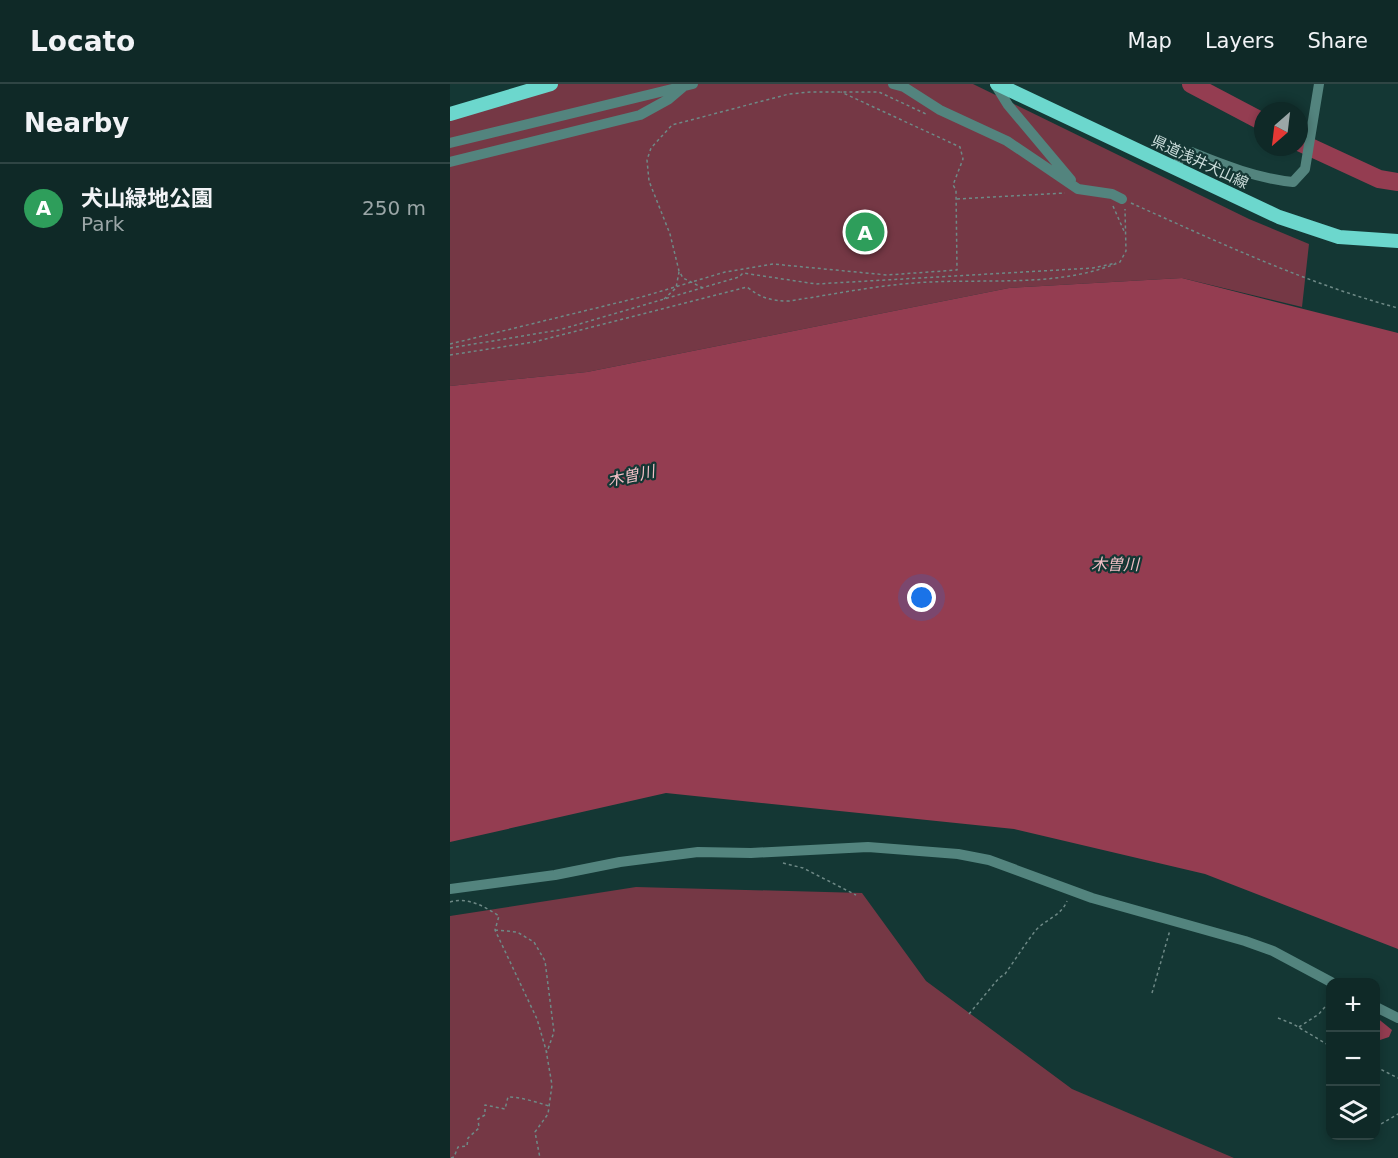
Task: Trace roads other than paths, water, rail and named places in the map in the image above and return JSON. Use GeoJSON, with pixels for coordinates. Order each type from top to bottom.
{"type":"FeatureCollection","features":[{"type":"Feature","properties":{"kind":"main road"},"geometry":{"type":"LineString","coordinates":[[450,114],[551,84]]}},
{"type":"Feature","properties":{"kind":"main road","name":"県道浅井犬山線"},"geometry":{"type":"LineString","coordinates":[[996,84],[1308,228],[1339,237],[1398,241]]}},
{"type":"Feature","properties":{"kind":"street"},"geometry":{"type":"LineString","coordinates":[[893,84],[904,87],[940,110],[1007,141],[1084,190],[1112,194],[1122,199]]}},
{"type":"Feature","properties":{"kind":"street"},"geometry":{"type":"LineString","coordinates":[[996,84],[1008,105],[1084,190]]}},
{"type":"Feature","properties":{"kind":"street"},"geometry":{"type":"LineString","coordinates":[[1175,168],[1182,155],[1191,152],[1230,166],[1293,182],[1301,178],[1307,159],[1319,84]]}},
{"type":"Feature","properties":{"kind":"street"},"geometry":{"type":"LineString","coordinates":[[450,143],[688,85]]}},
{"type":"Feature","properties":{"kind":"street"},"geometry":{"type":"LineString","coordinates":[[450,162],[640,115],[669,99],[688,85]]}},
{"type":"Feature","properties":{"kind":"street"},"geometry":{"type":"LineString","coordinates":[[450,889],[698,852],[751,853],[868,847],[958,854],[989,860],[1067,889],[1273,951],[1326,979]]}},
{"type":"Feature","properties":{"kind":"street"},"geometry":{"type":"LineString","coordinates":[[1380,1009],[1398,1018]]}},
{"type":"Feature","properties":{"kind":"water","name":"木曽川"},"geometry":{"type":"Polygon","coordinates":[[[1182,278],[1398,333],[1398,949],[1205,874],[1014,829],[666,793],[450,842],[450,386],[587,372],[1009,288],[1182,278]]]}},
{"type":"Feature","properties":{"kind":"water"},"geometry":{"type":"Polygon","coordinates":[[[1380,1020],[1392,1030],[1389,1037],[1380,1040],[1380,1020]]]}},
{"type":"Feature","properties":{"kind":"waterway"},"geometry":{"type":"LineString","coordinates":[[1191,84],[1254,117]]}},
{"type":"Feature","properties":{"kind":"waterway"},"geometry":{"type":"LineString","coordinates":[[1308,146],[1379,179],[1398,182]]}},
{"type":"Feature","properties":{"kind":"place","name":"犬山緑地公園"},"geometry":{"type":"Point","coordinates":[865,232]}}]}
